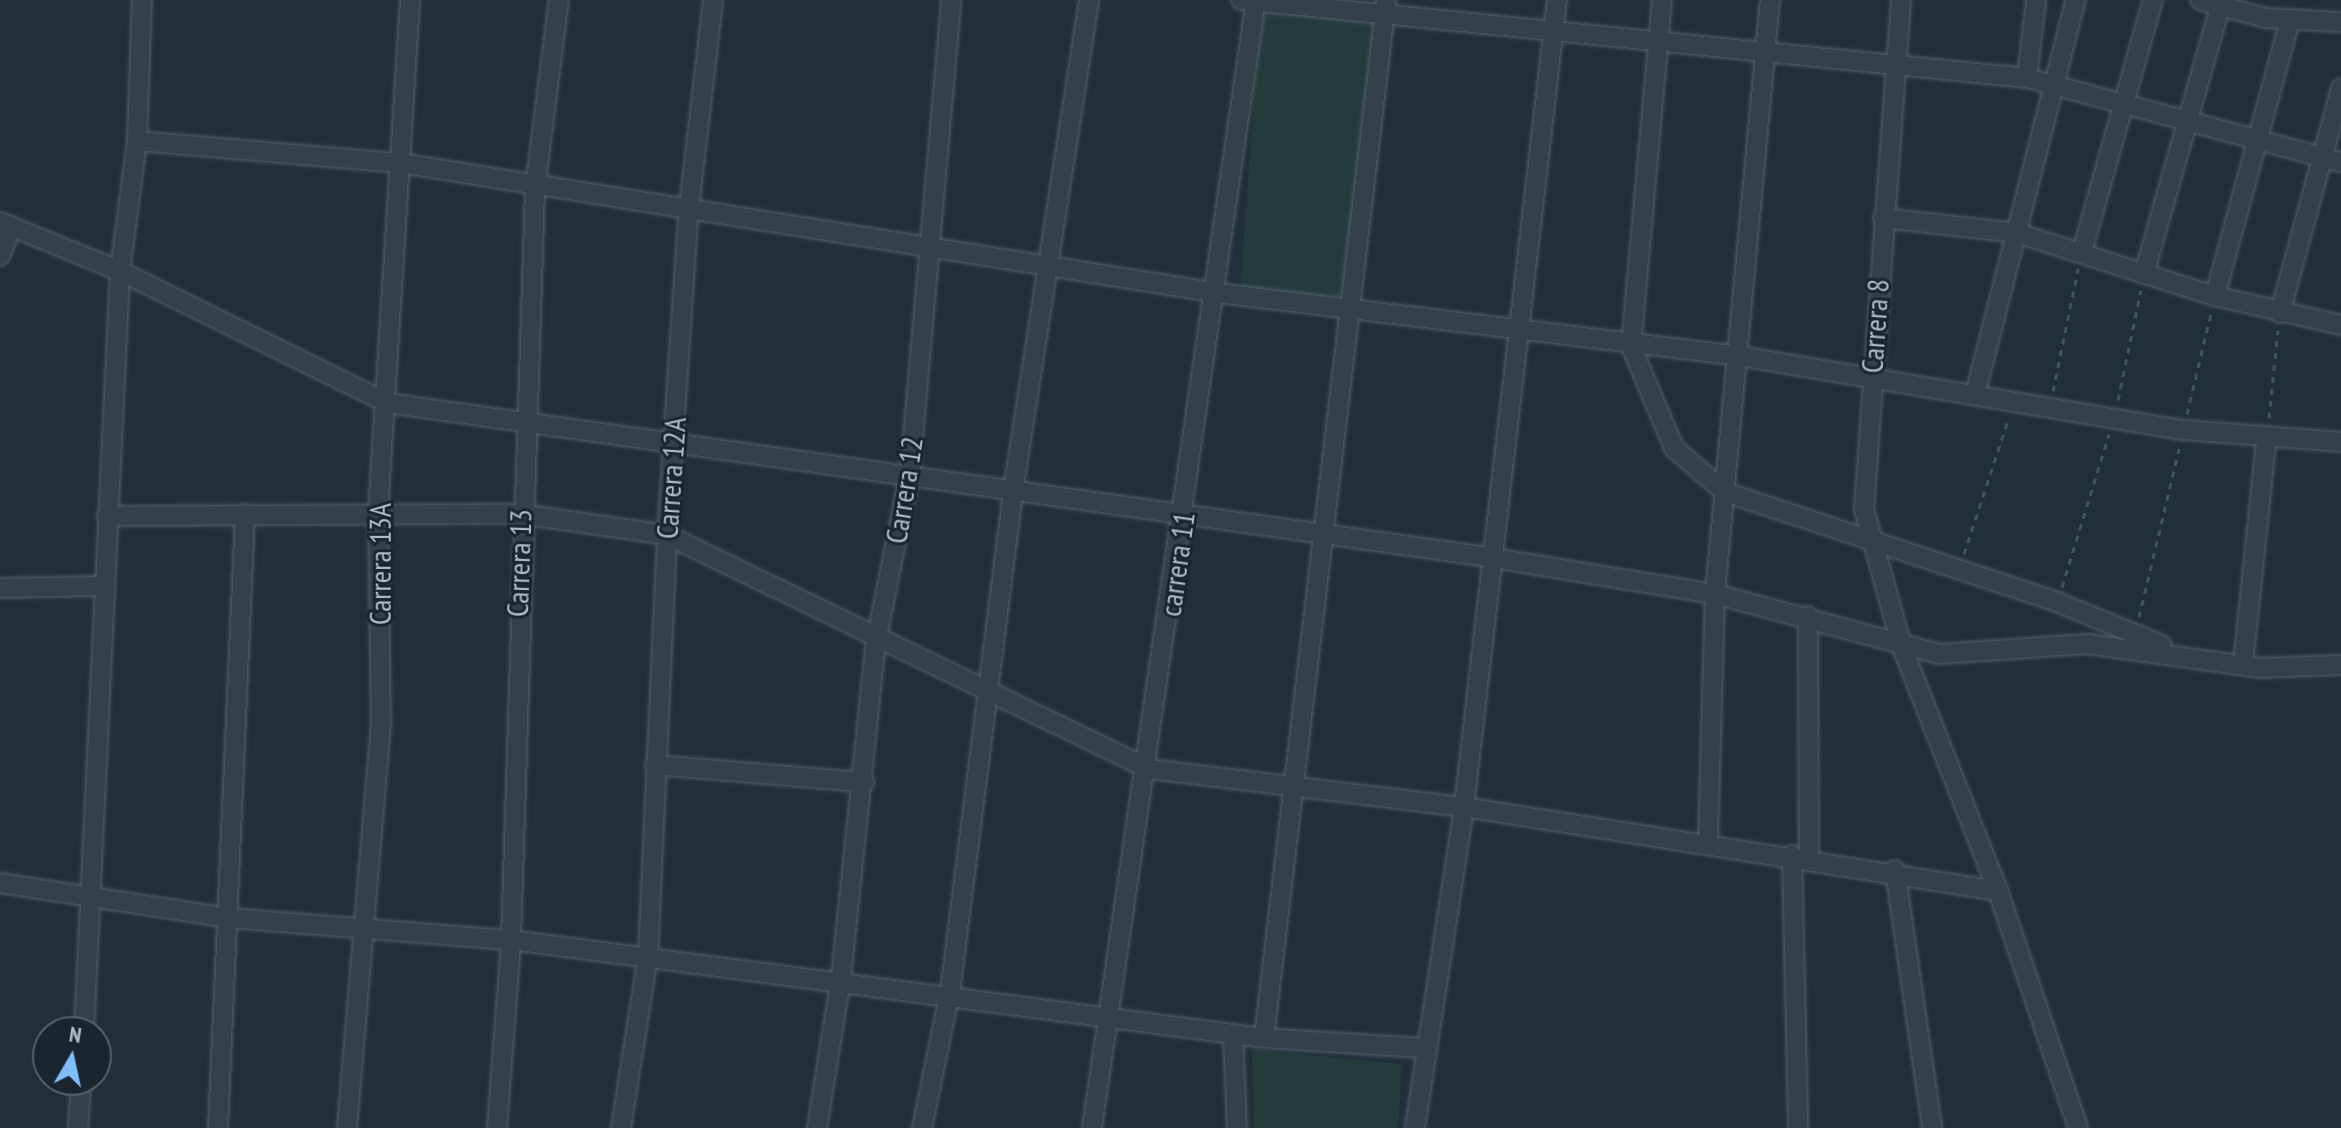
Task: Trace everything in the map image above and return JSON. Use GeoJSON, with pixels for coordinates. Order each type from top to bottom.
{"type":"FeatureCollection","features":[{"type":"Feature","properties":{"kind":"street"},"geometry":{"type":"LineString","coordinates":[[85,1016],[120,271],[137,141],[142,0]]}},
{"type":"Feature","properties":{"kind":"street","name":"Carrera 13A"},"geometry":{"type":"LineString","coordinates":[[347,1128],[381,727],[378,512],[410,0]]}},
{"type":"Feature","properties":{"kind":"street","name":"Carrera 13"},"geometry":{"type":"LineString","coordinates":[[497,1128],[511,940],[520,514],[535,189],[559,0]]}},
{"type":"Feature","properties":{"kind":"street","name":"Carrera 12A"},"geometry":{"type":"LineString","coordinates":[[621,1128],[648,956],[667,535],[689,208],[713,0]]}},
{"type":"Feature","properties":{"kind":"street","name":"Carrera 12"},"geometry":{"type":"LineString","coordinates":[[817,1128],[841,978],[864,782],[876,642],[910,472],[951,0]]}},
{"type":"Feature","properties":{"kind":"street"},"geometry":{"type":"LineString","coordinates":[[922,1128],[950,992],[992,698],[1014,485],[1089,0]]}},
{"type":"Feature","properties":{"kind":"street"},"geometry":{"type":"LineString","coordinates":[[1415,1128],[1464,807],[1488,557],[1519,333],[1557,0]]}},
{"type":"Feature","properties":{"kind":"street"},"geometry":{"type":"LineString","coordinates":[[1662,0],[1631,346],[1674,448],[1725,492],[2057,602],[2135,632],[2177,653]]}},
{"type":"Feature","properties":{"kind":"street"},"geometry":{"type":"LineString","coordinates":[[1708,843],[1715,594],[1740,356],[1763,51],[1770,0]]}},
{"type":"Feature","properties":{"kind":"street","name":"Carrera 8"},"geometry":{"type":"LineString","coordinates":[[1901,0],[1871,376],[1869,538],[1902,647],[1998,891],[2078,1128]]}},
{"type":"Feature","properties":{"kind":"street"},"geometry":{"type":"LineString","coordinates":[[2027,78],[2036,0]]}},
{"type":"Feature","properties":{"kind":"street"},"geometry":{"type":"LineString","coordinates":[[1976,391],[2057,84],[2076,0]]}},
{"type":"Feature","properties":{"kind":"street"},"geometry":{"type":"LineString","coordinates":[[2082,252],[2153,0]]}},
{"type":"Feature","properties":{"kind":"street"},"geometry":{"type":"LineString","coordinates":[[2200,0],[2220,7],[2290,19],[2341,22]]}},
{"type":"Feature","properties":{"kind":"street"},"geometry":{"type":"LineString","coordinates":[[1251,1],[1386,6],[1658,42],[2027,78],[2259,143],[2332,159]]}},
{"type":"Feature","properties":{"kind":"street","name":"carrera 11"},"geometry":{"type":"LineString","coordinates":[[1092,1128],[1113,1014],[1218,293],[1251,1]]}},
{"type":"Feature","properties":{"kind":"street"},"geometry":{"type":"LineString","coordinates":[[1264,1038],[1355,311],[1386,6]]}},
{"type":"Feature","properties":{"kind":"street"},"geometry":{"type":"LineString","coordinates":[[2144,274],[2220,7]]}},
{"type":"Feature","properties":{"kind":"street"},"geometry":{"type":"LineString","coordinates":[[2215,296],[2259,143],[2290,19]]}},
{"type":"Feature","properties":{"kind":"street"},"geometry":{"type":"LineString","coordinates":[[2280,313],[2332,159],[2341,88]]}},
{"type":"Feature","properties":{"kind":"street"},"geometry":{"type":"LineString","coordinates":[[137,141],[400,163],[535,189],[689,208],[1218,293],[1519,333],[1740,356],[1976,391],[2183,430],[2266,441],[2341,442]]}},
{"type":"Feature","properties":{"kind":"street"},"geometry":{"type":"LineString","coordinates":[[1883,218],[2017,233],[2215,296],[2341,325]]}},
{"type":"Feature","properties":{"kind":"street"},"geometry":{"type":"LineString","coordinates":[[0,256],[6,224],[120,271],[387,403],[1014,485],[1327,537],[1488,557],[1715,594],[1808,616],[1902,647],[1973,655],[2087,644],[2177,653],[2243,665],[2341,665]]}},
{"type":"Feature","properties":{"kind":"street"},"geometry":{"type":"LineString","coordinates":[[2243,665],[2266,441]]}},
{"type":"Feature","properties":{"kind":"street"},"geometry":{"type":"LineString","coordinates":[[107,516],[378,512],[520,514],[667,535],[876,642],[1149,769],[1295,791],[1464,807],[1895,870],[1998,891]]}},
{"type":"Feature","properties":{"kind":"street"},"geometry":{"type":"LineString","coordinates":[[218,1128],[245,514]]}},
{"type":"Feature","properties":{"kind":"street"},"geometry":{"type":"LineString","coordinates":[[0,588],[105,586]]}},
{"type":"Feature","properties":{"kind":"street"},"geometry":{"type":"LineString","coordinates":[[1798,1128],[1808,616]]}},
{"type":"Feature","properties":{"kind":"street"},"geometry":{"type":"LineString","coordinates":[[655,765],[864,782]]}},
{"type":"Feature","properties":{"kind":"street"},"geometry":{"type":"LineString","coordinates":[[1895,870],[1932,1128]]}},
{"type":"Feature","properties":{"kind":"street"},"geometry":{"type":"LineString","coordinates":[[0,883],[229,918],[364,926],[511,940],[841,978],[1113,1014],[1264,1038],[1425,1048]]}},
{"type":"Feature","properties":{"kind":"street"},"geometry":{"type":"LineString","coordinates":[[1233,1034],[1237,1128]]}},
{"type":"Feature","properties":{"kind":"street"},"geometry":{"type":"LineString","coordinates":[[78,1128],[80,1096]]}},
{"type":"Feature","properties":{"kind":"path"},"geometry":{"type":"LineString","coordinates":[[2050,406],[2082,252]]}},
{"type":"Feature","properties":{"kind":"path"},"geometry":{"type":"LineString","coordinates":[[2057,602],[2114,418],[2144,274]]}},
{"type":"Feature","properties":{"kind":"path"},"geometry":{"type":"LineString","coordinates":[[2135,632],[2215,296]]}},
{"type":"Feature","properties":{"kind":"path"},"geometry":{"type":"LineString","coordinates":[[2266,441],[2280,313]]}},
{"type":"Feature","properties":{"kind":"path"},"geometry":{"type":"LineString","coordinates":[[1959,569],[2015,400]]}},
{"type":"Feature","properties":{"kind":"green space"},"geometry":{"type":"Polygon","coordinates":[[[1260,8],[1381,16],[1361,299],[1240,290],[1260,8]]]}},
{"type":"Feature","properties":{"kind":"green space"},"geometry":{"type":"Polygon","coordinates":[[[1252,1049],[1402,1064],[1398,1128],[1254,1128],[1252,1049]]]}}]}
